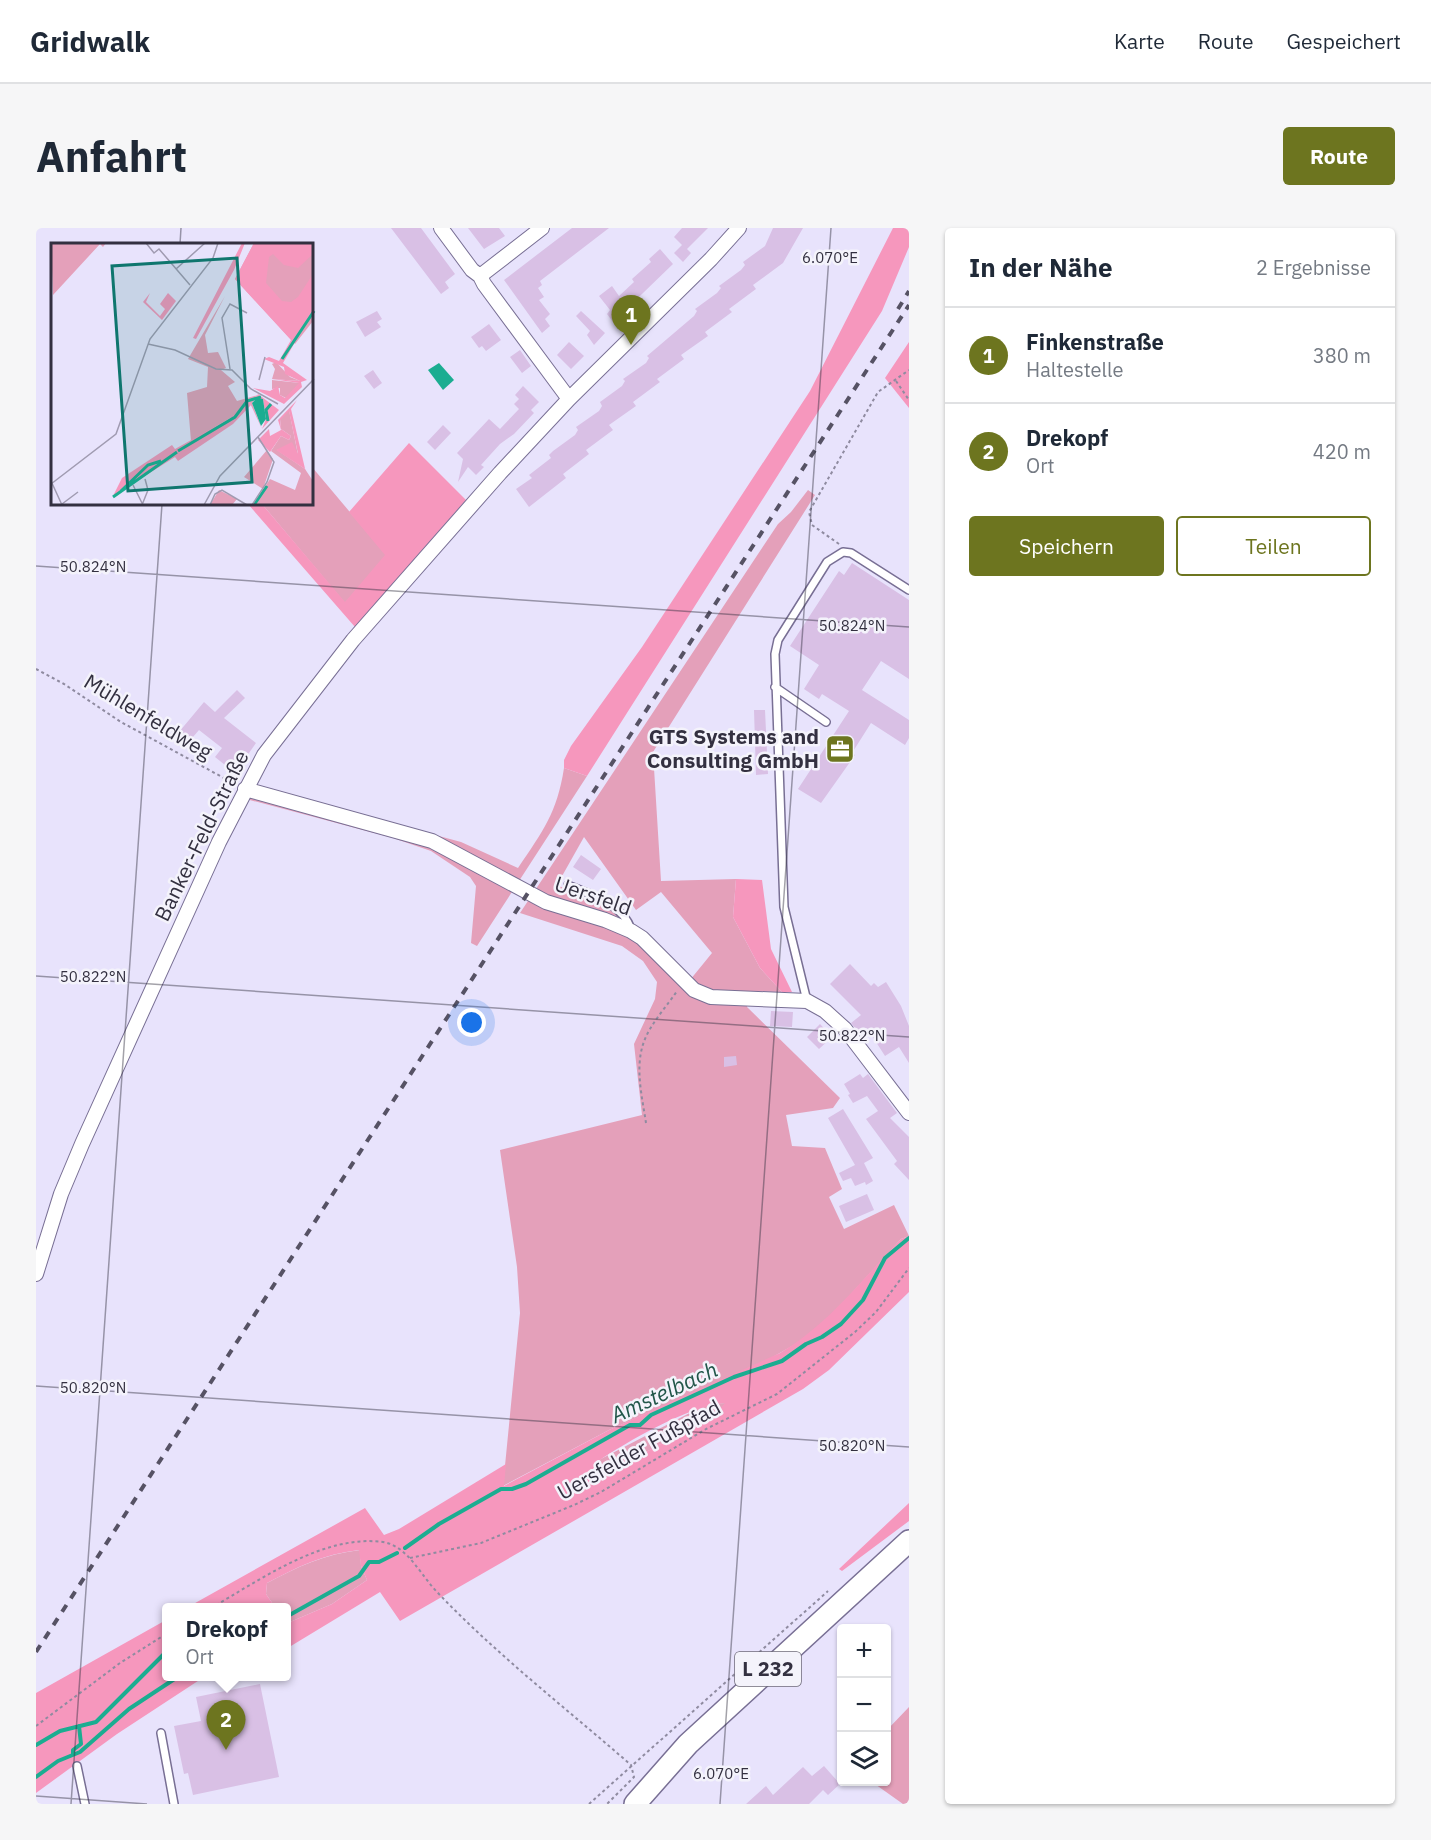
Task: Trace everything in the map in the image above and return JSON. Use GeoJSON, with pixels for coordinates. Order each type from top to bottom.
{"type":"FeatureCollection","features":[{"type":"Feature","properties":{"kind":"main road","name":"L 232"},"geometry":{"type":"LineString","coordinates":[[635,1804],[688,1744],[909,1541]]}},
{"type":"Feature","properties":{"kind":"street"},"geometry":{"type":"LineString","coordinates":[[441,228],[472,270],[480,276],[569,399]]}},
{"type":"Feature","properties":{"kind":"street"},"geometry":{"type":"LineString","coordinates":[[480,276],[542,228]]}},
{"type":"Feature","properties":{"kind":"street","name":"Banker-Feld-Straße"},"geometry":{"type":"LineString","coordinates":[[36,1274],[61,1194],[82,1144],[245,789],[264,755],[353,640],[500,473],[569,399],[711,259],[739,228]]}},
{"type":"Feature","properties":{"kind":"street","name":"Uersfeld"},"geometry":{"type":"LineString","coordinates":[[245,789],[432,841],[546,902],[605,920],[631,931],[642,938],[694,990],[724,999],[807,1001]]}},
{"type":"Feature","properties":{"kind":"street"},"geometry":{"type":"LineString","coordinates":[[807,1001],[825,1011],[845,1029],[909,1113]]}},
{"type":"Feature","properties":{"kind":"lane"},"geometry":{"type":"LineString","coordinates":[[807,1001],[784,907],[775,687],[775,654],[778,640],[827,562],[843,552],[851,553],[909,590]]}},
{"type":"Feature","properties":{"kind":"lane"},"geometry":{"type":"LineString","coordinates":[[775,687],[826,722]]}},
{"type":"Feature","properties":{"kind":"lane"},"geometry":{"type":"LineString","coordinates":[[568,885],[619,910],[627,919],[631,931]]}},
{"type":"Feature","properties":{"kind":"lane"},"geometry":{"type":"LineString","coordinates":[[160,1733],[174,1804]]}},
{"type":"Feature","properties":{"kind":"lane"},"geometry":{"type":"LineString","coordinates":[[77,1766],[86,1804]]}},
{"type":"Feature","properties":{"kind":"path"},"geometry":{"type":"LineString","coordinates":[[843,552],[841,546],[812,525],[809,512],[872,402],[884,387],[909,370]]}},
{"type":"Feature","properties":{"kind":"path"},"geometry":{"type":"LineString","coordinates":[[896,381],[909,400]]}},
{"type":"Feature","properties":{"kind":"path","name":"Mühlenfeldweg"},"geometry":{"type":"LineString","coordinates":[[36,669],[146,737],[245,789]]}},
{"type":"Feature","properties":{"kind":"path"},"geometry":{"type":"LineString","coordinates":[[646,1123],[640,1075],[642,1050],[646,1037],[684,982]]}},
{"type":"Feature","properties":{"kind":"path","name":"Uersfelder Fußpfad"},"geometry":{"type":"LineString","coordinates":[[410,1558],[481,1543],[574,1505],[601,1492],[706,1429],[777,1394],[855,1332],[876,1312],[909,1268]]}},
{"type":"Feature","properties":{"kind":"path"},"geometry":{"type":"LineString","coordinates":[[220,1603],[294,1560],[337,1546],[382,1542],[397,1546],[410,1558],[438,1594],[631,1765],[634,1777],[607,1804]]}},
{"type":"Feature","properties":{"kind":"path"},"geometry":{"type":"LineString","coordinates":[[589,1804],[834,1586]]}},
{"type":"Feature","properties":{"kind":"path"},"geometry":{"type":"LineString","coordinates":[[36,1726],[120,1663],[162,1637]]}},
{"type":"Feature","properties":{"kind":"shaded area"},"geometry":{"type":"Polygon","coordinates":[[[893,228],[909,228],[909,247],[882,311],[587,776],[564,768],[564,760],[571,746],[642,647],[810,391],[893,228]]]}},
{"type":"Feature","properties":{"kind":"shaded area"},"geometry":{"type":"Polygon","coordinates":[[[909,342],[909,408],[885,378],[909,342]]]}},
{"type":"Feature","properties":{"kind":"shaded area"},"geometry":{"type":"Polygon","coordinates":[[[439,363],[454,380],[443,390],[428,370],[439,363]]]}},
{"type":"Feature","properties":{"kind":"shaded area"},"geometry":{"type":"Polygon","coordinates":[[[409,443],[466,500],[355,627],[250,506],[264,506],[345,602],[385,555],[349,512],[409,443]]]}},
{"type":"Feature","properties":{"kind":"shaded area"},"geometry":{"type":"Polygon","coordinates":[[[314,469],[386,555],[345,603],[264,506],[314,506],[314,469]]]}},
{"type":"Feature","properties":{"kind":"shaded area"},"geometry":{"type":"Polygon","coordinates":[[[808,490],[815,495],[653,752],[661,881],[736,879],[733,917],[760,968],[782,992],[748,991],[747,1007],[840,1098],[833,1108],[786,1115],[792,1146],[825,1148],[842,1189],[829,1197],[844,1229],[894,1205],[909,1236],[901,1239],[831,1316],[799,1342],[764,1362],[609,1430],[503,1486],[520,1313],[517,1267],[500,1150],[642,1115],[634,1044],[655,999],[657,982],[643,961],[622,946],[520,913],[778,524],[791,512],[808,490]],[[584,837],[557,885],[614,910],[690,980],[712,953],[661,892],[636,910],[584,837]]]}},
{"type":"Feature","properties":{"kind":"shaded area"},"geometry":{"type":"Polygon","coordinates":[[[564,768],[587,776],[477,946],[471,943],[476,886],[470,877],[431,851],[393,838],[246,799],[258,787],[461,842],[518,868],[548,821],[564,768]]]}},
{"type":"Feature","properties":{"kind":"shaded area"},"geometry":{"type":"Polygon","coordinates":[[[736,879],[762,880],[771,949],[792,992],[782,992],[760,968],[733,917],[736,879]]]}},
{"type":"Feature","properties":{"kind":"shaded area"},"geometry":{"type":"Polygon","coordinates":[[[909,1236],[909,1292],[829,1370],[803,1389],[400,1621],[380,1592],[291,1646],[291,1622],[332,1604],[367,1580],[361,1566],[359,1550],[311,1562],[267,1583],[266,1594],[272,1603],[195,1603],[365,1508],[384,1535],[399,1529],[506,1464],[504,1486],[609,1430],[780,1353],[814,1329],[901,1239],[909,1236]],[[725,1403],[711,1405],[677,1417],[641,1435],[597,1462],[604,1466],[633,1459],[716,1414],[725,1403]]]}},
{"type":"Feature","properties":{"kind":"shaded area"},"geometry":{"type":"Polygon","coordinates":[[[726,1403],[717,1414],[633,1459],[604,1466],[597,1461],[707,1404],[726,1403]]]}},
{"type":"Feature","properties":{"kind":"shaded area"},"geometry":{"type":"Polygon","coordinates":[[[909,1503],[909,1521],[842,1571],[839,1569],[909,1503]]]}},
{"type":"Feature","properties":{"kind":"shaded area"},"geometry":{"type":"Polygon","coordinates":[[[360,1550],[361,1566],[367,1580],[332,1604],[291,1622],[291,1603],[272,1603],[266,1594],[267,1583],[312,1562],[360,1550]]]}},
{"type":"Feature","properties":{"kind":"shaded area"},"geometry":{"type":"Polygon","coordinates":[[[162,1622],[162,1681],[198,1681],[117,1734],[36,1793],[36,1693],[162,1622]]]}},
{"type":"Feature","properties":{"kind":"shaded area"},"geometry":{"type":"Polygon","coordinates":[[[909,1707],[909,1804],[903,1804],[878,1786],[891,1786],[891,1726],[909,1707]]]}},
{"type":"Feature","properties":{"kind":"building"},"geometry":{"type":"Polygon","coordinates":[[[391,228],[421,228],[455,274],[445,282],[449,288],[441,294],[391,228]]]}},
{"type":"Feature","properties":{"kind":"building"},"geometry":{"type":"Polygon","coordinates":[[[468,228],[499,228],[505,236],[484,249],[468,228]]]}},
{"type":"Feature","properties":{"kind":"building"},"geometry":{"type":"Polygon","coordinates":[[[572,228],[609,228],[540,281],[542,285],[538,288],[544,297],[539,300],[550,314],[545,319],[550,326],[542,333],[504,280],[572,228]]]}},
{"type":"Feature","properties":{"kind":"building"},"geometry":{"type":"Polygon","coordinates":[[[682,228],[708,228],[687,249],[691,253],[683,262],[674,253],[682,245],[674,237],[682,228]]]}},
{"type":"Feature","properties":{"kind":"building"},"geometry":{"type":"Polygon","coordinates":[[[773,228],[803,228],[783,263],[753,285],[756,289],[729,309],[732,312],[705,332],[708,336],[681,355],[684,359],[657,379],[660,382],[633,402],[636,406],[609,425],[613,430],[586,450],[589,454],[563,474],[566,478],[529,507],[516,489],[532,478],[529,475],[551,458],[549,455],[553,451],[575,435],[578,430],[576,427],[599,411],[602,406],[600,402],[622,386],[625,381],[623,379],[646,363],[649,358],[647,356],[694,316],[697,311],[695,309],[717,293],[721,288],[719,286],[741,270],[745,265],[743,262],[765,246],[773,228]]]}},
{"type":"Feature","properties":{"kind":"building"},"geometry":{"type":"Polygon","coordinates":[[[660,249],[673,264],[613,322],[607,314],[610,310],[599,296],[612,286],[619,296],[634,282],[632,279],[651,262],[649,259],[660,249]]]}},
{"type":"Feature","properties":{"kind":"building"},"geometry":{"type":"Polygon","coordinates":[[[377,311],[382,319],[377,322],[381,327],[365,337],[356,322],[377,311]]]}},
{"type":"Feature","properties":{"kind":"building"},"geometry":{"type":"Polygon","coordinates":[[[581,311],[605,333],[594,345],[587,335],[590,331],[576,316],[581,311]]]}},
{"type":"Feature","properties":{"kind":"building"},"geometry":{"type":"Polygon","coordinates":[[[489,324],[501,340],[486,351],[482,346],[479,348],[471,337],[489,324]]]}},
{"type":"Feature","properties":{"kind":"building"},"geometry":{"type":"Polygon","coordinates":[[[569,342],[584,356],[571,369],[557,355],[569,342]]]}},
{"type":"Feature","properties":{"kind":"building"},"geometry":{"type":"Polygon","coordinates":[[[520,350],[531,366],[522,373],[510,357],[520,350]]]}},
{"type":"Feature","properties":{"kind":"building"},"geometry":{"type":"Polygon","coordinates":[[[373,370],[382,383],[374,389],[364,376],[373,370]]]}},
{"type":"Feature","properties":{"kind":"building"},"geometry":{"type":"Polygon","coordinates":[[[523,386],[539,402],[531,410],[534,413],[514,434],[500,444],[481,465],[484,467],[476,475],[468,467],[458,482],[463,459],[457,453],[489,419],[500,429],[519,409],[514,404],[519,399],[515,395],[523,386]]]}},
{"type":"Feature","properties":{"kind":"building"},"geometry":{"type":"Polygon","coordinates":[[[443,425],[451,433],[435,450],[427,442],[443,425]]]}},
{"type":"Feature","properties":{"kind":"building"},"geometry":{"type":"Polygon","coordinates":[[[852,563],[909,600],[909,679],[881,661],[862,690],[909,720],[909,738],[905,745],[871,723],[852,753],[855,755],[821,803],[798,789],[849,711],[822,694],[819,699],[804,689],[819,665],[790,646],[839,571],[844,575],[852,563]]]}},
{"type":"Feature","properties":{"kind":"building"},"geometry":{"type":"Polygon","coordinates":[[[237,690],[245,698],[224,718],[256,743],[235,773],[215,757],[222,748],[199,730],[186,745],[174,738],[204,702],[215,712],[237,690]]]}},
{"type":"Feature","properties":{"kind":"building"},"geometry":{"type":"Polygon","coordinates":[[[754,710],[765,710],[768,774],[756,775],[754,710]]]}},
{"type":"Feature","properties":{"kind":"building"},"geometry":{"type":"Polygon","coordinates":[[[581,855],[601,869],[593,880],[573,867],[581,855]]]}},
{"type":"Feature","properties":{"kind":"building"},"geometry":{"type":"Polygon","coordinates":[[[850,964],[871,986],[874,983],[878,987],[886,982],[901,1006],[909,1026],[909,1063],[899,1047],[885,1056],[867,1028],[859,1033],[851,1023],[861,1015],[830,984],[850,964]]]}},
{"type":"Feature","properties":{"kind":"building"},"geometry":{"type":"Polygon","coordinates":[[[771,1011],[793,1012],[792,1027],[770,1026],[771,1011]]]}},
{"type":"Feature","properties":{"kind":"building"},"geometry":{"type":"Polygon","coordinates":[[[820,1024],[832,1037],[819,1049],[807,1037],[820,1024]]]}},
{"type":"Feature","properties":{"kind":"building"},"geometry":{"type":"Polygon","coordinates":[[[736,1056],[737,1065],[724,1067],[724,1057],[736,1056]]]}},
{"type":"Feature","properties":{"kind":"building"},"geometry":{"type":"Polygon","coordinates":[[[860,1074],[863,1078],[868,1074],[897,1113],[890,1118],[909,1137],[909,1180],[894,1164],[897,1161],[866,1119],[878,1111],[867,1096],[853,1103],[848,1095],[850,1094],[844,1084],[860,1074]]]}},
{"type":"Feature","properties":{"kind":"building"},"geometry":{"type":"Polygon","coordinates":[[[843,1109],[873,1158],[864,1163],[873,1181],[866,1185],[865,1182],[855,1186],[851,1178],[843,1181],[839,1173],[855,1165],[828,1118],[843,1109]]]}},
{"type":"Feature","properties":{"kind":"building"},"geometry":{"type":"Polygon","coordinates":[[[867,1194],[874,1210],[846,1222],[839,1206],[867,1194]]]}},
{"type":"Feature","properties":{"kind":"building"},"geometry":{"type":"Polygon","coordinates":[[[260,1684],[279,1777],[193,1795],[188,1773],[184,1774],[174,1726],[201,1721],[196,1697],[260,1684]]]}},
{"type":"Feature","properties":{"kind":"building"},"geometry":{"type":"Polygon","coordinates":[[[824,1766],[837,1781],[838,1786],[828,1795],[823,1790],[809,1804],[746,1804],[766,1786],[773,1795],[803,1767],[812,1776],[824,1766]]]}},
{"type":"Feature","properties":{"kind":"waterway","name":"Amstelbach"},"geometry":{"type":"LineString","coordinates":[[405,1548],[439,1524],[501,1489],[512,1489],[526,1484],[630,1425],[640,1425],[651,1415],[734,1377],[782,1361],[806,1344],[822,1337],[841,1324],[863,1300],[885,1258],[909,1238]]}},
{"type":"Feature","properties":{"kind":"waterway","name":"Amstelbach"},"geometry":{"type":"LineString","coordinates":[[291,1614],[359,1576],[369,1562],[379,1562],[397,1553]]}},
{"type":"Feature","properties":{"kind":"waterway"},"geometry":{"type":"LineString","coordinates":[[36,1745],[60,1731],[96,1722],[162,1656]]}},
{"type":"Feature","properties":{"kind":"waterway","name":"Amstelbach"},"geometry":{"type":"LineString","coordinates":[[36,1777],[58,1761],[80,1752],[129,1709],[171,1681]]}},
{"type":"Feature","properties":{"kind":"waterway"},"geometry":{"type":"LineString","coordinates":[[73,1754],[73,1750],[81,1744],[79,1726]]}},
{"type":"Feature","properties":{"kind":"railway"},"geometry":{"type":"LineString","coordinates":[[898,309],[909,291]]}},
{"type":"Feature","properties":{"kind":"railway"},"geometry":{"type":"LineString","coordinates":[[36,1652],[909,305]]}},
{"type":"Feature","properties":{"kind":"place","name":"Finkenstraße"},"geometry":{"type":"Point","coordinates":[631,345]}},
{"type":"Feature","properties":{"kind":"place","name":"GTS Systems and Consulting GmbH"},"geometry":{"type":"Point","coordinates":[840,749]}},
{"type":"Feature","properties":{"kind":"place","name":"Drekopf"},"geometry":{"type":"Point","coordinates":[226,1750]}}]}
